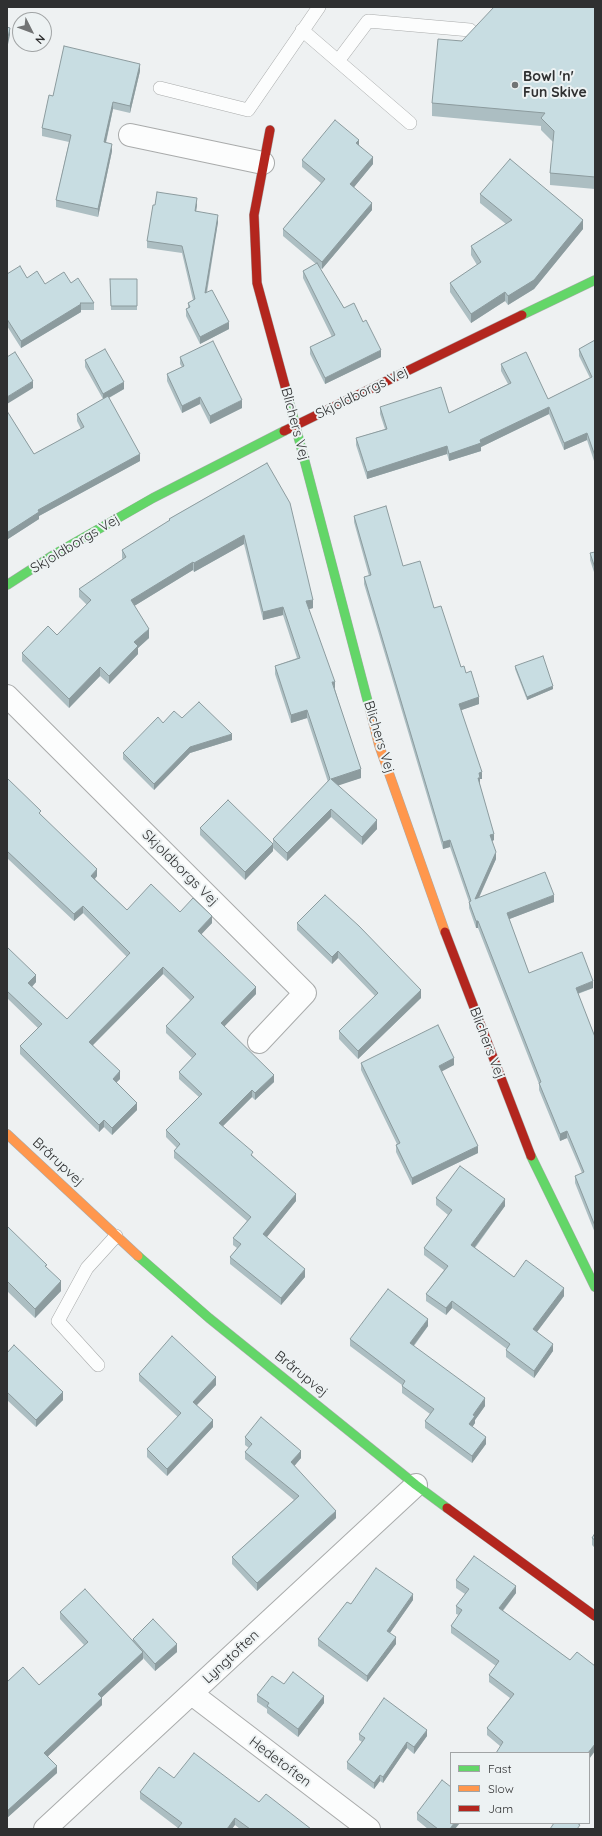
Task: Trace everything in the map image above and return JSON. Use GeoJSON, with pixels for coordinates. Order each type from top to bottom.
{"type":"FeatureCollection","features":[{"type":"Feature","properties":{"kind":"street","name":"Blichers Vej"},"geometry":{"type":"LineString","coordinates":[[270,130],[254,215],[257,283],[296,425],[379,745],[446,936],[533,1162],[595,1287]]}},
{"type":"Feature","properties":{"kind":"street"},"geometry":{"type":"LineString","coordinates":[[130,135],[264,163]]}},
{"type":"Feature","properties":{"kind":"street","name":"Skjoldborgs Vej"},"geometry":{"type":"LineString","coordinates":[[7,585],[55,554],[152,498],[296,425],[595,280]]}},
{"type":"Feature","properties":{"kind":"street","name":"Skjoldborgs Vej"},"geometry":{"type":"LineString","coordinates":[[7,696],[305,993],[258,1042]]}},
{"type":"Feature","properties":{"kind":"street","name":"Brårupvej"},"geometry":{"type":"LineString","coordinates":[[7,1134],[116,1236],[209,1318],[416,1484],[595,1616]]}},
{"type":"Feature","properties":{"kind":"street","name":"Lyngtoften"},"geometry":{"type":"LineString","coordinates":[[45,1829],[192,1694],[416,1484]]}},
{"type":"Feature","properties":{"kind":"street","name":"Hedetoften"},"geometry":{"type":"LineString","coordinates":[[192,1694],[369,1829]]}},
{"type":"Feature","properties":{"kind":"lane"},"geometry":{"type":"LineString","coordinates":[[160,88],[248,110],[319,7]]}},
{"type":"Feature","properties":{"kind":"lane"},"geometry":{"type":"LineString","coordinates":[[338,61],[368,21],[470,30]]}},
{"type":"Feature","properties":{"kind":"lane"},"geometry":{"type":"LineString","coordinates":[[302,30],[410,123]]}},
{"type":"Feature","properties":{"kind":"lane"},"geometry":{"type":"LineString","coordinates":[[98,1365],[58,1321],[87,1268],[116,1236]]}},
{"type":"Feature","properties":{"kind":"building","name":"Bowl 'n' Fun Skive"},"geometry":{"type":"Polygon","coordinates":[[[494,7],[595,7],[595,177],[550,173],[554,131],[541,118],[545,113],[432,103],[438,39],[462,41],[494,7]]]}},
{"type":"Feature","properties":{"kind":"building"},"geometry":{"type":"Polygon","coordinates":[[[7,27],[10,28],[7,42],[7,27]]]}},
{"type":"Feature","properties":{"kind":"building"},"geometry":{"type":"Polygon","coordinates":[[[64,46],[140,64],[130,106],[113,102],[104,142],[112,144],[98,209],[56,200],[71,135],[42,128],[49,95],[53,96],[64,46]]]}},
{"type":"Feature","properties":{"kind":"building"},"geometry":{"type":"Polygon","coordinates":[[[335,120],[359,140],[356,143],[373,157],[350,184],[372,203],[322,262],[283,229],[325,179],[302,160],[335,120]]]}},
{"type":"Feature","properties":{"kind":"building"},"geometry":{"type":"Polygon","coordinates":[[[510,159],[583,220],[534,280],[508,296],[505,292],[471,314],[450,283],[481,262],[471,246],[512,220],[480,194],[510,159]]]}},
{"type":"Feature","properties":{"kind":"building"},"geometry":{"type":"Polygon","coordinates":[[[157,192],[197,198],[195,211],[218,215],[205,293],[212,290],[229,322],[200,337],[186,309],[190,307],[188,303],[195,299],[182,246],[147,241],[153,205],[155,205],[157,192]]]}},
{"type":"Feature","properties":{"kind":"building"},"geometry":{"type":"Polygon","coordinates":[[[317,263],[344,308],[354,303],[363,322],[366,320],[381,350],[325,378],[310,347],[335,335],[303,271],[317,263]]]}},
{"type":"Feature","properties":{"kind":"building"},"geometry":{"type":"Polygon","coordinates":[[[20,266],[27,278],[37,271],[45,284],[64,272],[71,283],[78,278],[94,303],[80,303],[81,304],[21,341],[7,319],[7,274],[20,266]]]}},
{"type":"Feature","properties":{"kind":"building"},"geometry":{"type":"Polygon","coordinates":[[[110,279],[137,279],[137,306],[111,306],[110,279]]]}},
{"type":"Feature","properties":{"kind":"building"},"geometry":{"type":"Polygon","coordinates":[[[595,340],[595,456],[587,433],[564,443],[549,407],[480,440],[481,443],[449,454],[447,446],[367,472],[356,438],[387,429],[380,407],[441,387],[449,413],[511,383],[501,364],[526,352],[548,399],[592,377],[579,349],[595,340]]]}},
{"type":"Feature","properties":{"kind":"building"},"geometry":{"type":"Polygon","coordinates":[[[213,341],[242,400],[210,416],[200,397],[182,406],[167,374],[184,366],[180,357],[213,341]]]}},
{"type":"Feature","properties":{"kind":"building"},"geometry":{"type":"Polygon","coordinates":[[[105,349],[124,382],[103,394],[85,360],[105,349]]]}},
{"type":"Feature","properties":{"kind":"building"},"geometry":{"type":"Polygon","coordinates":[[[15,352],[33,381],[7,397],[7,357],[15,352]]]}},
{"type":"Feature","properties":{"kind":"building"},"geometry":{"type":"Polygon","coordinates":[[[108,396],[140,454],[38,510],[39,512],[8,532],[7,411],[34,454],[84,427],[77,414],[108,396]]]}},
{"type":"Feature","properties":{"kind":"building"},"geometry":{"type":"Polygon","coordinates":[[[267,463],[290,503],[313,600],[306,601],[335,682],[332,682],[361,769],[331,779],[377,820],[362,837],[331,809],[287,853],[273,839],[330,779],[307,710],[291,715],[275,666],[300,658],[283,607],[263,612],[244,535],[194,563],[193,562],[131,600],[149,629],[134,642],[138,646],[109,676],[100,667],[69,699],[22,653],[48,626],[57,635],[91,600],[79,589],[126,557],[122,550],[170,520],[169,519],[267,463]]]}},
{"type":"Feature","properties":{"kind":"building"},"geometry":{"type":"Polygon","coordinates":[[[386,506],[403,566],[420,561],[434,608],[441,606],[461,667],[464,666],[466,673],[471,671],[479,697],[459,704],[482,772],[479,773],[480,778],[478,778],[494,834],[490,835],[496,852],[475,899],[545,872],[554,895],[507,913],[529,973],[582,952],[593,981],[576,988],[595,1037],[595,1226],[575,1176],[584,1172],[567,1131],[560,1134],[539,1083],[541,1082],[478,921],[476,921],[469,902],[471,901],[450,840],[443,842],[364,577],[371,575],[354,516],[386,506]]]}},
{"type":"Feature","properties":{"kind":"building"},"geometry":{"type":"Polygon","coordinates":[[[595,552],[595,568],[590,553],[595,552]]]}},
{"type":"Feature","properties":{"kind":"building"},"geometry":{"type":"Polygon","coordinates":[[[543,656],[553,686],[527,697],[515,666],[543,656]]]}},
{"type":"Feature","properties":{"kind":"building"},"geometry":{"type":"Polygon","coordinates":[[[199,702],[232,734],[190,747],[154,784],[123,753],[158,717],[163,723],[174,711],[182,718],[199,702]]]}},
{"type":"Feature","properties":{"kind":"building"},"geometry":{"type":"Polygon","coordinates":[[[7,778],[41,811],[39,813],[97,869],[91,876],[127,910],[151,884],[180,912],[193,898],[212,916],[198,931],[256,987],[221,1023],[274,1075],[255,1093],[252,1090],[219,1123],[253,1152],[251,1155],[296,1194],[263,1234],[305,1269],[281,1298],[230,1257],[241,1244],[233,1238],[251,1217],[174,1151],[180,1144],[166,1130],[202,1094],[179,1072],[196,1054],[166,1026],[194,997],[163,967],[89,1042],[120,1071],[113,1079],[137,1103],[112,1128],[104,1120],[99,1125],[20,1046],[42,1024],[7,991],[7,947],[36,975],[28,983],[67,1019],[130,953],[83,906],[74,914],[7,851],[7,778]]]}},
{"type":"Feature","properties":{"kind":"building"},"geometry":{"type":"Polygon","coordinates":[[[228,800],[273,844],[245,872],[200,828],[228,800]]]}},
{"type":"Feature","properties":{"kind":"building"},"geometry":{"type":"Polygon","coordinates":[[[325,895],[359,926],[421,990],[358,1051],[339,1031],[378,993],[338,951],[332,957],[297,923],[325,895]]]}},
{"type":"Feature","properties":{"kind":"building"},"geometry":{"type":"Polygon","coordinates":[[[438,1025],[454,1058],[439,1066],[478,1146],[412,1178],[396,1145],[400,1143],[361,1063],[438,1025]]]}},
{"type":"Feature","properties":{"kind":"building"},"geometry":{"type":"Polygon","coordinates":[[[460,1166],[505,1199],[471,1245],[514,1277],[526,1260],[564,1288],[533,1329],[553,1344],[534,1371],[506,1350],[510,1344],[452,1301],[446,1308],[426,1294],[448,1266],[424,1248],[452,1210],[436,1198],[460,1166]]]}},
{"type":"Feature","properties":{"kind":"building"},"geometry":{"type":"Polygon","coordinates":[[[7,1226],[47,1265],[45,1266],[61,1281],[35,1309],[7,1281],[7,1226]]]}},
{"type":"Feature","properties":{"kind":"building"},"geometry":{"type":"Polygon","coordinates":[[[388,1289],[428,1319],[410,1343],[485,1398],[473,1415],[475,1416],[469,1424],[486,1437],[472,1456],[425,1421],[434,1409],[402,1386],[405,1381],[350,1339],[388,1289]]]}},
{"type":"Feature","properties":{"kind":"building"},"geometry":{"type":"Polygon","coordinates":[[[172,1336],[216,1377],[193,1402],[213,1420],[167,1469],[147,1449],[181,1413],[139,1374],[172,1336]]]}},
{"type":"Feature","properties":{"kind":"building"},"geometry":{"type":"Polygon","coordinates":[[[14,1345],[63,1392],[36,1420],[7,1392],[7,1353],[14,1345]]]}},
{"type":"Feature","properties":{"kind":"building"},"geometry":{"type":"Polygon","coordinates":[[[261,1417],[301,1451],[291,1462],[336,1511],[257,1583],[232,1557],[299,1496],[245,1452],[252,1444],[245,1437],[261,1417]]]}},
{"type":"Feature","properties":{"kind":"building"},"geometry":{"type":"Polygon","coordinates":[[[595,1533],[595,1540],[592,1538],[595,1533]]]}},
{"type":"Feature","properties":{"kind":"building"},"geometry":{"type":"Polygon","coordinates":[[[474,1556],[516,1586],[499,1608],[570,1660],[577,1652],[595,1666],[595,1744],[589,1752],[497,1752],[503,1742],[487,1728],[514,1694],[489,1675],[499,1661],[451,1626],[462,1610],[456,1606],[469,1589],[456,1580],[474,1556]]]}},
{"type":"Feature","properties":{"kind":"building"},"geometry":{"type":"Polygon","coordinates":[[[376,1568],[413,1594],[387,1631],[396,1637],[367,1676],[318,1639],[347,1602],[351,1604],[376,1568]]]}},
{"type":"Feature","properties":{"kind":"building"},"geometry":{"type":"Polygon","coordinates":[[[85,1589],[143,1652],[98,1694],[102,1698],[44,1753],[57,1766],[7,1811],[7,1682],[23,1667],[39,1685],[88,1642],[60,1612],[85,1589]]]}},
{"type":"Feature","properties":{"kind":"building"},"geometry":{"type":"Polygon","coordinates":[[[153,1619],[177,1644],[155,1664],[133,1639],[153,1619]]]}},
{"type":"Feature","properties":{"kind":"building"},"geometry":{"type":"Polygon","coordinates":[[[293,1672],[324,1696],[298,1729],[267,1706],[269,1703],[257,1695],[272,1676],[284,1684],[293,1672]]]}},
{"type":"Feature","properties":{"kind":"building"},"geometry":{"type":"Polygon","coordinates":[[[384,1698],[427,1730],[414,1747],[407,1742],[383,1777],[380,1775],[374,1783],[347,1762],[365,1738],[359,1734],[384,1698]]]}},
{"type":"Feature","properties":{"kind":"building"},"geometry":{"type":"Polygon","coordinates":[[[194,1753],[259,1802],[266,1794],[311,1829],[250,1829],[235,1818],[227,1829],[177,1829],[182,1823],[140,1792],[159,1767],[174,1778],[194,1753]]]}},
{"type":"Feature","properties":{"kind":"building"},"geometry":{"type":"Polygon","coordinates":[[[442,1780],[450,1786],[450,1824],[453,1824],[450,1829],[438,1829],[417,1813],[442,1780]]]}},
{"type":"Feature","properties":{"kind":"building"},"geometry":{"type":"Polygon","coordinates":[[[553,1824],[580,1825],[577,1829],[550,1829],[553,1824]]]}},
{"type":"Feature","properties":{"kind":"traffic: fast"},"geometry":{"type":"LineString","coordinates":[[522,315],[595,280]]}},
{"type":"Feature","properties":{"kind":"traffic: fast"},"geometry":{"type":"LineString","coordinates":[[285,386],[370,710]]}},
{"type":"Feature","properties":{"kind":"traffic: fast"},"geometry":{"type":"LineString","coordinates":[[7,585],[55,554],[153,498],[284,431]]}},
{"type":"Feature","properties":{"kind":"traffic: fast"},"geometry":{"type":"LineString","coordinates":[[531,1156],[595,1287]]}},
{"type":"Feature","properties":{"kind":"traffic: fast"},"geometry":{"type":"LineString","coordinates":[[138,1256],[209,1318],[416,1485],[447,1508]]}},
{"type":"Feature","properties":{"kind":"traffic: slow"},"geometry":{"type":"LineString","coordinates":[[370,710],[379,745],[445,932]]}},
{"type":"Feature","properties":{"kind":"traffic: slow"},"geometry":{"type":"LineString","coordinates":[[7,1134],[138,1256]]}},
{"type":"Feature","properties":{"kind":"traffic: jam"},"geometry":{"type":"LineString","coordinates":[[270,130],[254,215],[257,283],[285,386]]}},
{"type":"Feature","properties":{"kind":"traffic: jam"},"geometry":{"type":"LineString","coordinates":[[284,431],[522,315]]}},
{"type":"Feature","properties":{"kind":"traffic: jam"},"geometry":{"type":"LineString","coordinates":[[445,932],[531,1156]]}},
{"type":"Feature","properties":{"kind":"traffic: jam"},"geometry":{"type":"LineString","coordinates":[[447,1508],[595,1616]]}},
{"type":"Feature","properties":{"kind":"place","name":"Bowl 'n' Fun Skive"},"geometry":{"type":"Point","coordinates":[515,85]}}]}
